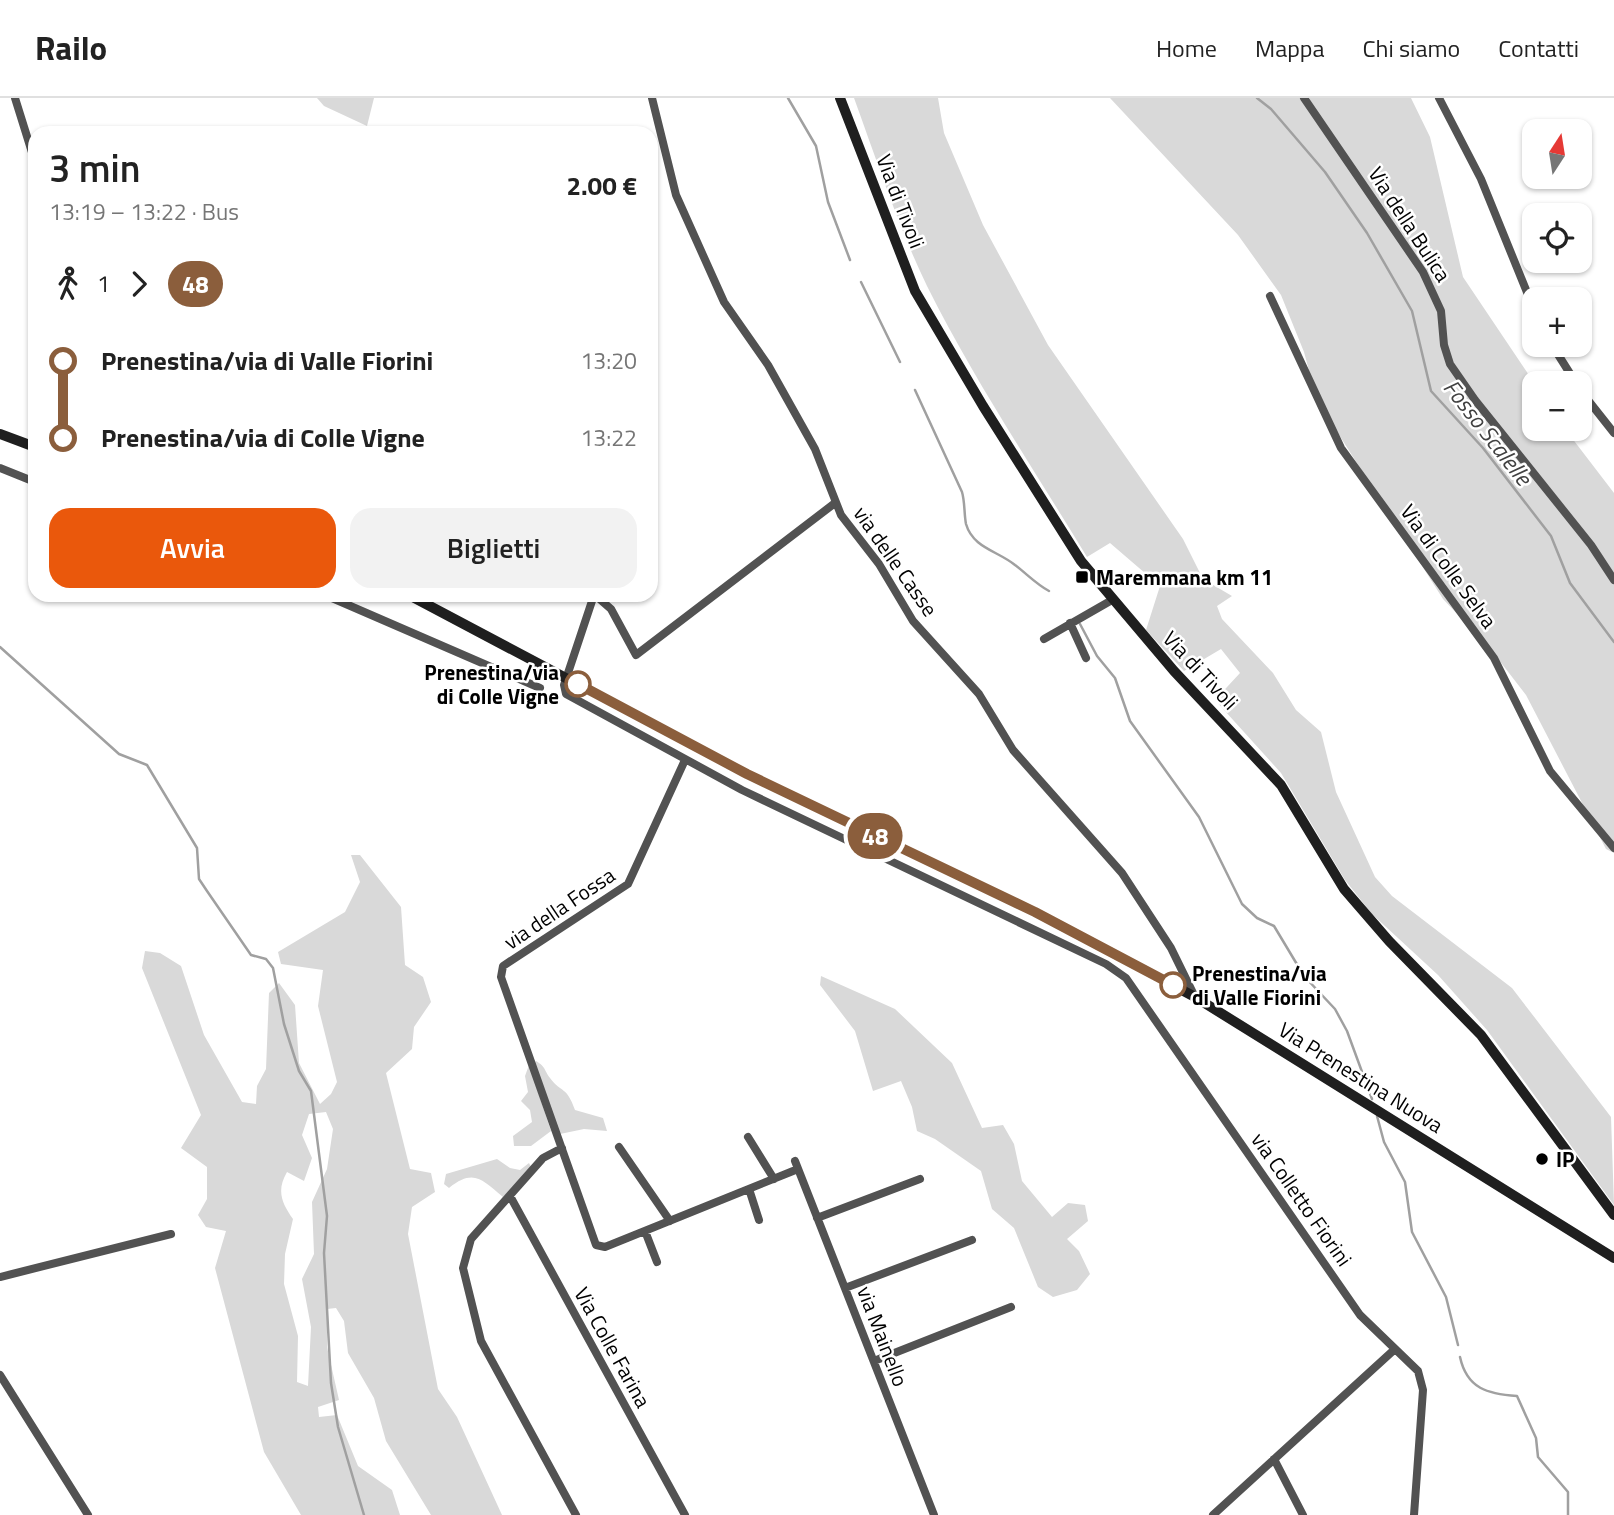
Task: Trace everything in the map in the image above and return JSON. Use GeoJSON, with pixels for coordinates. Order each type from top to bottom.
{"type":"FeatureCollection","features":[{"type":"Feature","properties":{"kind":"main road","name":"Via di Tivoli"},"geometry":{"type":"LineString","coordinates":[[840,98],[915,291],[983,407],[1076,555],[1179,677],[1281,785],[1344,889],[1389,941],[1481,1035],[1614,1215]]}},
{"type":"Feature","properties":{"kind":"main road"},"geometry":{"type":"LineString","coordinates":[[0,434],[28,444]]}},
{"type":"Feature","properties":{"kind":"main road","name":"Via Prenestina Nuova"},"geometry":{"type":"LineString","coordinates":[[422,602],[747,774],[1059,924],[1195,997],[1614,1258]]}},
{"type":"Feature","properties":{"kind":"street"},"geometry":{"type":"LineString","coordinates":[[15,98],[28,140]]}},
{"type":"Feature","properties":{"kind":"street","name":"via delle Casse"},"geometry":{"type":"LineString","coordinates":[[652,98],[676,195],[724,303],[771,370],[816,449],[835,503],[879,564],[914,621],[979,694],[1013,750],[1122,873],[1171,948],[1195,997]]}},
{"type":"Feature","properties":{"kind":"street","name":"Via della Bulica"},"geometry":{"type":"LineString","coordinates":[[1304,98],[1423,272],[1441,311],[1444,345],[1450,363],[1475,400],[1596,551],[1614,580]]}},
{"type":"Feature","properties":{"kind":"street"},"geometry":{"type":"LineString","coordinates":[[1439,98],[1486,189],[1525,287]]}},
{"type":"Feature","properties":{"kind":"street","name":"Via di Colle Selva"},"geometry":{"type":"LineString","coordinates":[[1270,296],[1286,324],[1338,442],[1497,663],[1550,771],[1614,848]]}},
{"type":"Feature","properties":{"kind":"street"},"geometry":{"type":"LineString","coordinates":[[1592,405],[1614,433]]}},
{"type":"Feature","properties":{"kind":"street"},"geometry":{"type":"LineString","coordinates":[[0,468],[28,479]]}},
{"type":"Feature","properties":{"kind":"street"},"geometry":{"type":"LineString","coordinates":[[602,602],[611,609],[636,655],[835,503]]}},
{"type":"Feature","properties":{"kind":"street"},"geometry":{"type":"LineString","coordinates":[[1044,639],[1112,600]]}},
{"type":"Feature","properties":{"kind":"street"},"geometry":{"type":"LineString","coordinates":[[341,602],[540,688]]}},
{"type":"Feature","properties":{"kind":"street"},"geometry":{"type":"LineString","coordinates":[[567,678],[592,602]]}},
{"type":"Feature","properties":{"kind":"street"},"geometry":{"type":"LineString","coordinates":[[1070,624],[1086,658]]}},
{"type":"Feature","properties":{"kind":"street","name":"via Colletto Fiorini"},"geometry":{"type":"LineString","coordinates":[[567,678],[563,688],[566,694],[685,760],[1112,968],[1136,989],[1360,1315],[1418,1371],[1423,1383],[1414,1515]]}},
{"type":"Feature","properties":{"kind":"street","name":"via della Fossa"},"geometry":{"type":"LineString","coordinates":[[597,1246],[592,1241],[500,971],[628,884],[685,760]]}},
{"type":"Feature","properties":{"kind":"street"},"geometry":{"type":"LineString","coordinates":[[748,1138],[775,1179]]}},
{"type":"Feature","properties":{"kind":"street"},"geometry":{"type":"LineString","coordinates":[[619,1147],[670,1221]]}},
{"type":"Feature","properties":{"kind":"street"},"geometry":{"type":"LineString","coordinates":[[562,1148],[545,1157],[467,1245],[463,1263],[476,1329],[576,1515]]}},
{"type":"Feature","properties":{"kind":"street","name":"via Mainello"},"geometry":{"type":"LineString","coordinates":[[597,1246],[605,1247],[775,1179],[797,1165],[934,1515]]}},
{"type":"Feature","properties":{"kind":"street"},"geometry":{"type":"LineString","coordinates":[[817,1218],[919,1179]]}},
{"type":"Feature","properties":{"kind":"street"},"geometry":{"type":"LineString","coordinates":[[748,1189],[759,1220]]}},
{"type":"Feature","properties":{"kind":"street","name":"Via Colle Farina"},"geometry":{"type":"LineString","coordinates":[[510,1196],[685,1515]]}},
{"type":"Feature","properties":{"kind":"street"},"geometry":{"type":"LineString","coordinates":[[645,1231],[657,1262]]}},
{"type":"Feature","properties":{"kind":"street"},"geometry":{"type":"LineString","coordinates":[[0,1277],[171,1234]]}},
{"type":"Feature","properties":{"kind":"street"},"geometry":{"type":"LineString","coordinates":[[845,1288],[972,1240]]}},
{"type":"Feature","properties":{"kind":"street"},"geometry":{"type":"LineString","coordinates":[[874,1361],[1011,1307]]}},
{"type":"Feature","properties":{"kind":"street"},"geometry":{"type":"LineString","coordinates":[[1213,1515],[1395,1349]]}},
{"type":"Feature","properties":{"kind":"street"},"geometry":{"type":"LineString","coordinates":[[0,1375],[88,1515]]}},
{"type":"Feature","properties":{"kind":"street"},"geometry":{"type":"LineString","coordinates":[[1274,1459],[1303,1515]]}},
{"type":"Feature","properties":{"kind":"shaded area"},"geometry":{"type":"Polygon","coordinates":[[[317,98],[374,98],[367,126],[324,106],[317,98]]]}},
{"type":"Feature","properties":{"kind":"shaded area"},"geometry":{"type":"Polygon","coordinates":[[[854,98],[938,98],[944,133],[983,225],[1048,345],[1183,539],[1203,579],[1232,596],[1217,606],[1222,619],[1273,673],[1296,710],[1321,732],[1336,792],[1375,877],[1392,896],[1512,988],[1611,1117],[1614,1205],[1487,1030],[1438,975],[1372,914],[1345,880],[1281,773],[1215,700],[1240,673],[1221,649],[1184,671],[1146,630],[1160,586],[1110,543],[1087,557],[984,390],[927,286],[897,217],[854,98]]]}},
{"type":"Feature","properties":{"kind":"shaded area"},"geometry":{"type":"Polygon","coordinates":[[[1110,98],[1411,98],[1430,137],[1463,277],[1526,371],[1522,371],[1522,441],[1574,441],[1614,493],[1614,853],[1606,849],[1526,695],[1492,651],[1443,599],[1317,400],[1304,352],[1281,295],[1238,235],[1110,98]]]}},
{"type":"Feature","properties":{"kind":"shaded area"},"geometry":{"type":"Polygon","coordinates":[[[351,855],[360,855],[401,907],[405,965],[423,977],[431,1002],[414,1027],[412,1049],[386,1073],[410,1169],[431,1173],[435,1192],[412,1207],[408,1234],[438,1389],[457,1417],[502,1515],[431,1515],[386,1441],[374,1398],[348,1353],[344,1321],[336,1308],[327,1309],[327,1347],[339,1400],[318,1407],[319,1417],[337,1415],[358,1466],[392,1490],[400,1515],[301,1515],[264,1452],[215,1268],[226,1231],[206,1227],[198,1215],[207,1199],[207,1167],[181,1148],[201,1115],[142,968],[145,951],[160,953],[181,966],[204,1035],[242,1102],[256,1104],[257,1086],[266,1069],[269,993],[279,983],[295,1005],[299,1063],[320,1104],[331,1094],[337,1082],[318,1006],[323,970],[281,964],[278,952],[345,912],[360,882],[351,855]],[[326,1112],[309,1114],[302,1135],[312,1158],[304,1181],[287,1172],[281,1191],[283,1202],[293,1219],[285,1254],[284,1284],[298,1336],[297,1382],[308,1386],[311,1327],[302,1279],[314,1254],[312,1202],[327,1169],[333,1129],[326,1112]]]}},
{"type":"Feature","properties":{"kind":"shaded area"},"geometry":{"type":"Polygon","coordinates":[[[821,976],[895,1009],[952,1063],[982,1128],[1003,1125],[1014,1144],[1022,1181],[1052,1217],[1068,1203],[1085,1205],[1088,1221],[1067,1239],[1079,1251],[1090,1274],[1077,1290],[1053,1297],[1038,1287],[1014,1228],[992,1209],[981,1171],[935,1139],[917,1131],[912,1107],[901,1081],[873,1091],[855,1031],[820,985],[821,976]]]}},
{"type":"Feature","properties":{"kind":"shaded area"},"geometry":{"type":"Polygon","coordinates":[[[536,1061],[566,1093],[575,1110],[603,1118],[607,1131],[584,1129],[560,1134],[534,1063],[536,1061]]]}},
{"type":"Feature","properties":{"kind":"shaded area"},"geometry":{"type":"Polygon","coordinates":[[[529,1065],[551,1131],[531,1146],[514,1146],[513,1136],[532,1122],[530,1110],[521,1101],[528,1092],[525,1076],[529,1065]]]}},
{"type":"Feature","properties":{"kind":"shaded area"},"geometry":{"type":"Polygon","coordinates":[[[497,1159],[510,1168],[520,1170],[529,1163],[531,1167],[503,1197],[477,1179],[465,1179],[449,1188],[444,1184],[446,1174],[497,1159]]]}},
{"type":"Feature","properties":{"kind":"waterway"},"geometry":{"type":"LineString","coordinates":[[788,98],[816,146],[828,202],[850,260]]}},
{"type":"Feature","properties":{"kind":"waterway","name":"Fosso Scalelle"},"geometry":{"type":"LineString","coordinates":[[1257,98],[1271,109],[1325,172],[1367,233],[1412,311],[1431,391],[1483,448],[1551,536],[1570,583],[1614,642]]}},
{"type":"Feature","properties":{"kind":"waterway"},"geometry":{"type":"LineString","coordinates":[[861,282],[900,362]]}},
{"type":"Feature","properties":{"kind":"waterway"},"geometry":{"type":"LineString","coordinates":[[915,390],[962,492],[969,532],[980,544],[1008,560],[1049,591]]}},
{"type":"Feature","properties":{"kind":"waterway"},"geometry":{"type":"LineString","coordinates":[[1080,624],[1097,656],[1115,678],[1130,721],[1199,817],[1242,904],[1257,918],[1274,926],[1304,976],[1335,1009],[1347,1031],[1372,1099]]}},
{"type":"Feature","properties":{"kind":"waterway"},"geometry":{"type":"LineString","coordinates":[[0,647],[119,754],[147,765],[197,848],[199,879],[251,955],[266,959],[273,968],[284,1024],[299,1071],[311,1091],[327,1216],[324,1253],[331,1383],[338,1427],[364,1515]]}},
{"type":"Feature","properties":{"kind":"waterway"},"geometry":{"type":"LineString","coordinates":[[1377,1116],[1384,1142],[1405,1182],[1412,1232],[1446,1297],[1458,1345]]}},
{"type":"Feature","properties":{"kind":"waterway"},"geometry":{"type":"LineString","coordinates":[[1460,1357],[1468,1376],[1480,1388],[1497,1394],[1517,1396],[1536,1438],[1538,1457],[1568,1492],[1568,1515]]}},
{"type":"Feature","properties":{"kind":"bus line","name":"48"},"geometry":{"type":"LineString","coordinates":[[578,684],[747,774],[1035,912],[1173,985]]}},
{"type":"Feature","properties":{"kind":"place","name":"Maremmana km 11"},"geometry":{"type":"Point","coordinates":[1082,577]}},
{"type":"Feature","properties":{"kind":"place","name":"Prenestina/via di Colle Vigne"},"geometry":{"type":"Point","coordinates":[578,684]}},
{"type":"Feature","properties":{"kind":"place","name":"Prenestina/via di Valle Fiorini"},"geometry":{"type":"Point","coordinates":[1173,985]}},
{"type":"Feature","properties":{"kind":"place","name":"IP"},"geometry":{"type":"Point","coordinates":[1542,1159]}}]}
